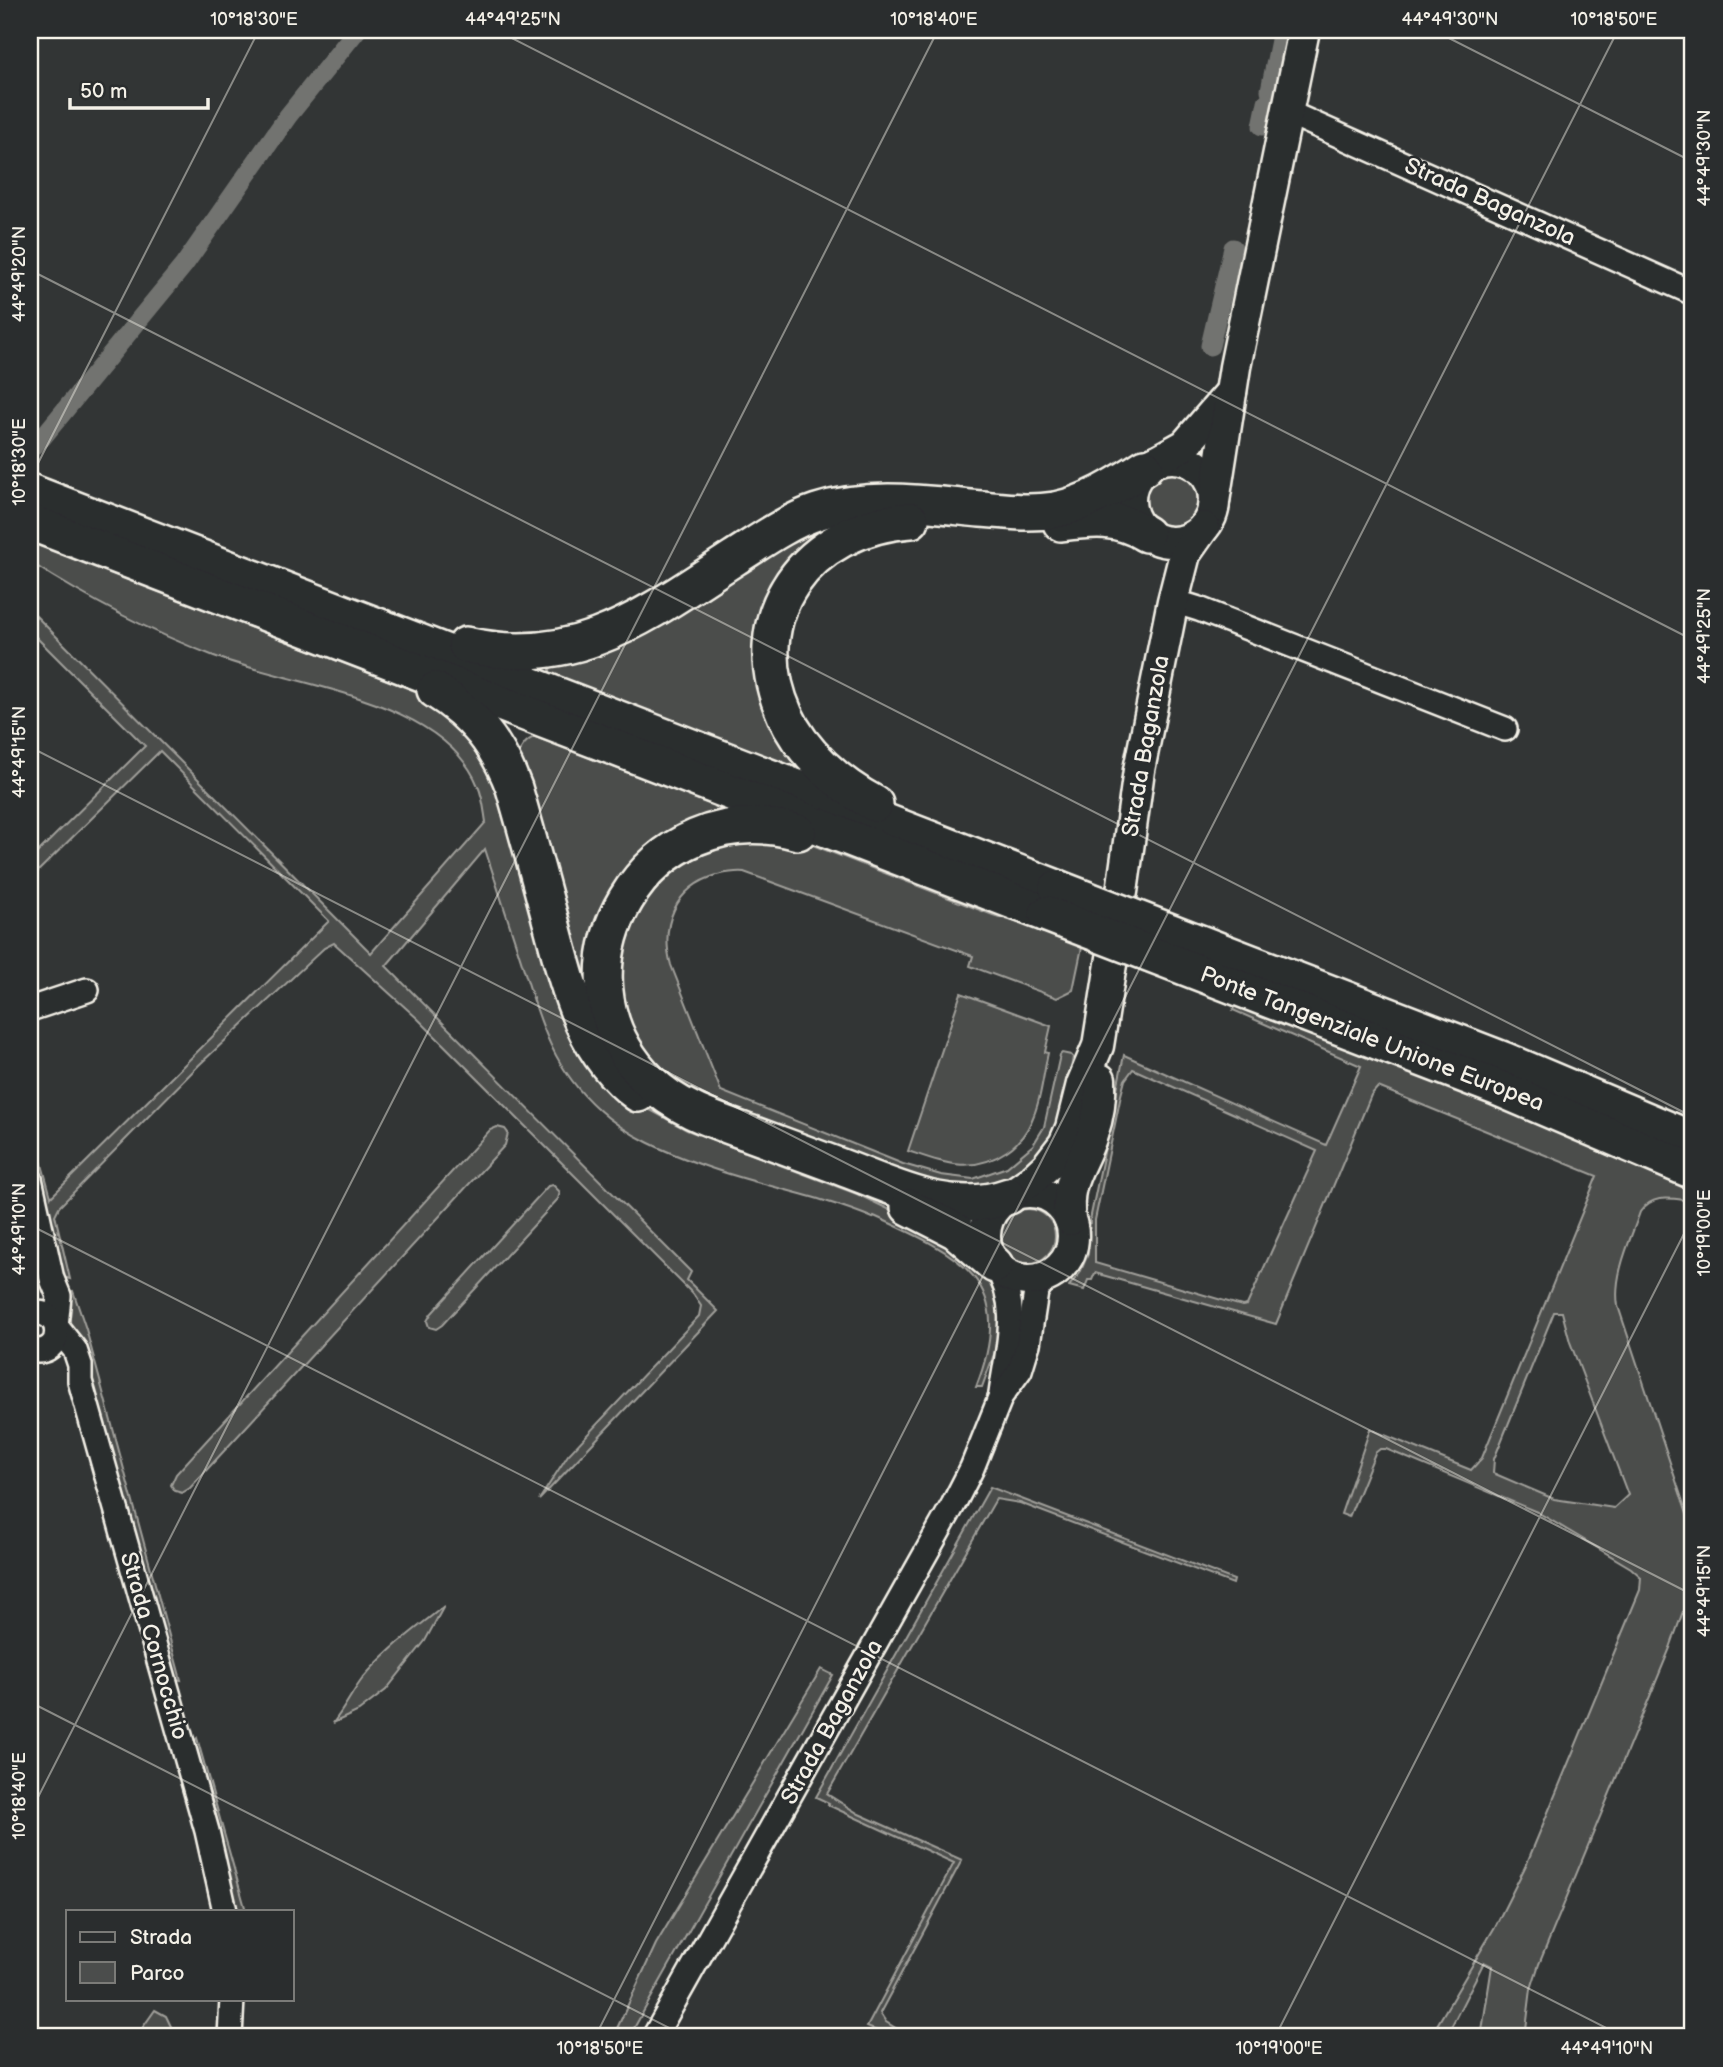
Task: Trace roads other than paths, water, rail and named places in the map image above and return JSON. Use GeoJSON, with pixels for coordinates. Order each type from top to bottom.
{"type":"FeatureCollection","features":[{"type":"Feature","properties":{"kind":"highway"},"geometry":{"type":"LineString","coordinates":[[30,522],[93,531],[310,591],[454,643],[488,650],[539,651],[572,646],[620,628],[663,604],[772,534],[820,511],[853,504],[891,502],[1028,513],[1046,511],[1098,496],[1151,464]]}},
{"type":"Feature","properties":{"kind":"highway"},"geometry":{"type":"LineString","coordinates":[[30,492],[93,531],[323,635],[994,893]]}},
{"type":"Feature","properties":{"kind":"highway"},"geometry":{"type":"LineString","coordinates":[[1047,894],[986,849],[902,817],[869,801],[837,778],[813,756],[786,717],[776,688],[771,657],[779,610],[801,570],[818,553],[850,533],[881,523],[935,519],[1040,524],[1097,518],[1123,522],[1146,534]]}},
{"type":"Feature","properties":{"kind":"highway"},"geometry":{"type":"LineString","coordinates":[[222,566],[1047,894],[1506,1061],[1693,1140]]}},
{"type":"Feature","properties":{"kind":"highway"},"geometry":{"type":"LineString","coordinates":[[323,635],[358,660],[425,685],[445,696],[475,722],[497,749],[514,788],[579,1013],[602,1059],[622,1082],[651,1103],[699,1128],[870,1191],[933,1218],[963,1237],[995,1265]]}},
{"type":"Feature","properties":{"kind":"highway"},"geometry":{"type":"LineString","coordinates":[[1009,1196],[978,1204],[955,1204],[936,1200],[883,1183],[691,1110],[656,1087],[628,1054],[613,1024],[605,985],[610,935],[620,909],[648,869],[674,848],[694,837],[723,829],[763,826],[792,830],[937,885],[994,893],[1047,894]]}},
{"type":"Feature","properties":{"kind":"highway","name":"Ponte Tangenziale Unione Europea"},"geometry":{"type":"LineString","coordinates":[[1047,894],[1693,1171]]}},
{"type":"Feature","properties":{"kind":"main road","name":"Strada Baganzola"},"geometry":{"type":"LineString","coordinates":[[1122,892],[1139,770],[1173,601],[1185,554],[1209,517],[1231,392],[1304,30]]}},
{"type":"Feature","properties":{"kind":"main road"},"geometry":{"type":"LineString","coordinates":[[1151,464],[1185,444],[1231,392]]}},
{"type":"Feature","properties":{"kind":"main road"},"geometry":{"type":"LineString","coordinates":[[1146,534],[1173,542],[1187,539],[1209,517],[1214,494],[1210,481],[1196,465],[1177,458],[1151,464]]}},
{"type":"Feature","properties":{"kind":"main road","name":"Strada Baganzola"},"geometry":{"type":"LineString","coordinates":[[1151,464],[1133,483],[1130,503],[1133,517],[1156,549],[1173,601]]}},
{"type":"Feature","properties":{"kind":"main road","name":"Strada Baganzola"},"geometry":{"type":"LineString","coordinates":[[1054,1272],[1065,1262],[1071,1249],[1073,1234],[1069,1198],[1072,1182],[1093,1134],[1097,1115],[1101,1085],[1098,1046],[1112,958]]}},
{"type":"Feature","properties":{"kind":"main road","name":"Strada Baganzola"},"geometry":{"type":"LineString","coordinates":[[995,1265],[985,1245],[986,1223],[997,1205],[1040,1174],[1064,1144],[1074,1121],[1082,1084],[1098,1046]]}},
{"type":"Feature","properties":{"kind":"main road"},"geometry":{"type":"LineString","coordinates":[[1009,1196],[1023,1192],[1045,1195],[1057,1202],[1070,1220]]}},
{"type":"Feature","properties":{"kind":"main road"},"geometry":{"type":"LineString","coordinates":[[995,1265],[1006,1274],[1027,1281],[1041,1279],[1054,1272]]}},
{"type":"Feature","properties":{"kind":"street","name":"Strada Baganzola"},"geometry":{"type":"LineString","coordinates":[[1287,112],[1693,292]]}},
{"type":"Feature","properties":{"kind":"street"},"geometry":{"type":"LineString","coordinates":[[1173,601],[1505,729]]}},
{"type":"Feature","properties":{"kind":"street"},"geometry":{"type":"LineString","coordinates":[[30,1009],[87,990]]}},
{"type":"Feature","properties":{"kind":"street","name":"Strada Cornocchio"},"geometry":{"type":"LineString","coordinates":[[30,1180],[52,1278],[59,1296],[56,1338],[53,1343],[34,1351]]}},
{"type":"Feature","properties":{"kind":"street","name":"Strada Baganzola"},"geometry":{"type":"LineString","coordinates":[[654,2037],[972,1468],[999,1400],[1010,1342],[1012,1311],[1005,1282],[995,1265]]}},
{"type":"Feature","properties":{"kind":"street","name":"Strada Baganzola"},"geometry":{"type":"LineString","coordinates":[[999,1400],[1018,1374],[1023,1361],[1036,1292],[1054,1272]]}},
{"type":"Feature","properties":{"kind":"street","name":"Strada Cornocchio"},"geometry":{"type":"LineString","coordinates":[[31,1314],[41,1306],[52,1278]]}},
{"type":"Feature","properties":{"kind":"street","name":"Strada Cornocchio"},"geometry":{"type":"LineString","coordinates":[[31,1314],[37,1312],[49,1316],[75,1350],[80,1365],[80,1381],[207,1831],[225,1910]]}},
{"type":"Feature","properties":{"kind":"street","name":"Strada Cornocchio"},"geometry":{"type":"LineString","coordinates":[[34,1351],[61,1356],[80,1381]]}},
{"type":"Feature","properties":{"kind":"street"},"geometry":{"type":"LineString","coordinates":[[230,2037],[232,2000]]}},
{"type":"Feature","properties":{"kind":"waterway"},"geometry":{"type":"LineString","coordinates":[[30,449],[42,438],[184,265],[288,116],[357,30]]}},
{"type":"Feature","properties":{"kind":"waterway"},"geometry":{"type":"LineString","coordinates":[[1270,90],[1282,30]]}},
{"type":"Feature","properties":{"kind":"waterway"},"geometry":{"type":"LineString","coordinates":[[1262,126],[1267,102]]}},
{"type":"Feature","properties":{"kind":"waterway"},"geometry":{"type":"LineString","coordinates":[[1210,346],[1233,248]]}},
{"type":"Feature","properties":{"kind":"waterway"},"geometry":{"type":"LineString","coordinates":[[30,1247],[34,1272]]}}]}
